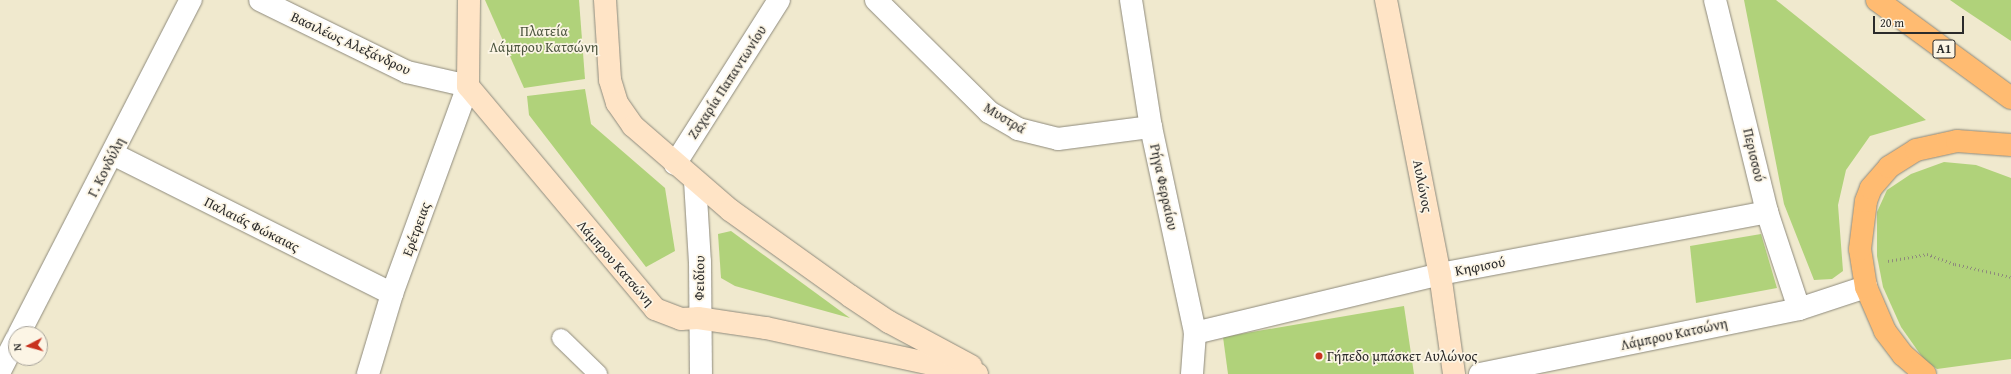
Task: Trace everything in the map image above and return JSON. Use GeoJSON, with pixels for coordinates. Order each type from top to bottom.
{"type":"FeatureCollection","features":[{"type":"Feature","properties":{"kind":"highway","name":"Α1"},"geometry":{"type":"LineString","coordinates":[[1877,0],[2011,98]]}},
{"type":"Feature","properties":{"kind":"highway"},"geometry":{"type":"LineString","coordinates":[[1925,374],[1903,355],[1885,331],[1864,276],[1862,216],[1871,188],[1889,167],[1916,150],[1957,141],[2011,145]]}},
{"type":"Feature","properties":{"kind":"street","name":"Γ. Κονδύλη"},"geometry":{"type":"LineString","coordinates":[[23,326],[191,0]]}},
{"type":"Feature","properties":{"kind":"street","name":"Βασιλέως Αλεξάνδρου"},"geometry":{"type":"LineString","coordinates":[[260,0],[407,72],[468,86]]}},
{"type":"Feature","properties":{"kind":"street"},"geometry":{"type":"LineString","coordinates":[[468,86],[469,0]]}},
{"type":"Feature","properties":{"kind":"street"},"geometry":{"type":"LineString","coordinates":[[605,0],[610,80],[617,102],[633,126],[694,181],[889,322],[986,374]]}},
{"type":"Feature","properties":{"kind":"street","name":"Ζαχαρία Παπαντωνίου"},"geometry":{"type":"LineString","coordinates":[[675,164],[779,0]]}},
{"type":"Feature","properties":{"kind":"street","name":"Μυστρά"},"geometry":{"type":"LineString","coordinates":[[876,0],[989,112],[1018,129],[1058,139],[1151,126]]}},
{"type":"Feature","properties":{"kind":"street","name":"Ρήγα Φερραίου"},"geometry":{"type":"LineString","coordinates":[[1132,0],[1151,126],[1195,333],[1192,374]]}},
{"type":"Feature","properties":{"kind":"street","name":"Αυλώνος"},"geometry":{"type":"LineString","coordinates":[[1386,0],[1440,274],[1454,374]]}},
{"type":"Feature","properties":{"kind":"street","name":"Περισσού"},"geometry":{"type":"LineString","coordinates":[[1715,0],[1767,212],[1799,309]]}},
{"type":"Feature","properties":{"kind":"street","name":"Ερέτρειας"},"geometry":{"type":"LineString","coordinates":[[368,374],[392,294],[468,86]]}},
{"type":"Feature","properties":{"kind":"street","name":"Λάμπρου Κατσώνη"},"geometry":{"type":"LineString","coordinates":[[468,86],[655,309],[681,319],[698,318],[766,328],[977,374]]}},
{"type":"Feature","properties":{"kind":"street","name":"Παλαιάς Φώκαιας"},"geometry":{"type":"LineString","coordinates":[[112,154],[392,294]]}},
{"type":"Feature","properties":{"kind":"street","name":"Φειδίου"},"geometry":{"type":"LineString","coordinates":[[694,181],[700,262],[698,318],[701,374]]}},
{"type":"Feature","properties":{"kind":"street","name":"Κηφισού"},"geometry":{"type":"LineString","coordinates":[[1195,333],[1440,274],[1767,212]]}},
{"type":"Feature","properties":{"kind":"street","name":"Λάμπρου Κατσώνη"},"geometry":{"type":"LineString","coordinates":[[1480,374],[1799,309],[1864,276]]}},
{"type":"Feature","properties":{"kind":"street"},"geometry":{"type":"LineString","coordinates":[[0,371],[8,356]]}},
{"type":"Feature","properties":{"kind":"lane"},"geometry":{"type":"LineString","coordinates":[[561,338],[598,374]]}},
{"type":"Feature","properties":{"kind":"path"},"geometry":{"type":"LineString","coordinates":[[1864,276],[1927,254],[1955,264],[2011,277]]}},
{"type":"Feature","properties":{"kind":"green space","name":"Πλατεία Λάμπρου Κατσώνη"},"geometry":{"type":"Polygon","coordinates":[[[485,0],[579,0],[585,79],[524,88],[485,0]]]}},
{"type":"Feature","properties":{"kind":"green space"},"geometry":{"type":"Polygon","coordinates":[[[1744,0],[1776,0],[1926,120],[1870,136],[1846,170],[1838,205],[1843,271],[1832,279],[1814,280],[1784,204],[1744,0]]]}},
{"type":"Feature","properties":{"kind":"green space"},"geometry":{"type":"Polygon","coordinates":[[[1950,0],[2011,0],[2011,41],[1960,7],[1950,0]]]}},
{"type":"Feature","properties":{"kind":"green space"},"geometry":{"type":"Polygon","coordinates":[[[585,89],[591,124],[665,188],[675,251],[646,267],[529,115],[527,96],[585,89]]]}},
{"type":"Feature","properties":{"kind":"green space"},"geometry":{"type":"Polygon","coordinates":[[[1944,162],[1976,165],[2011,178],[2011,359],[1937,369],[1925,361],[1901,327],[1883,287],[1877,256],[1877,212],[1887,190],[1911,174],[1944,162]]]}},
{"type":"Feature","properties":{"kind":"green space"},"geometry":{"type":"Polygon","coordinates":[[[731,231],[850,318],[735,286],[721,278],[718,234],[731,231]]]}},
{"type":"Feature","properties":{"kind":"green space"},"geometry":{"type":"Polygon","coordinates":[[[1761,234],[1777,288],[1696,303],[1690,246],[1761,234]]]}},
{"type":"Feature","properties":{"kind":"green space","name":"Γήπεδο μπάσκετ Αυλώνος"},"geometry":{"type":"Polygon","coordinates":[[[1404,306],[1414,374],[1228,374],[1223,337],[1404,306]]]}},
{"type":"Feature","properties":{"kind":"place","name":"Γήπεδο μπάσκετ Αυλώνος"},"geometry":{"type":"Point","coordinates":[1319,356]}}]}
